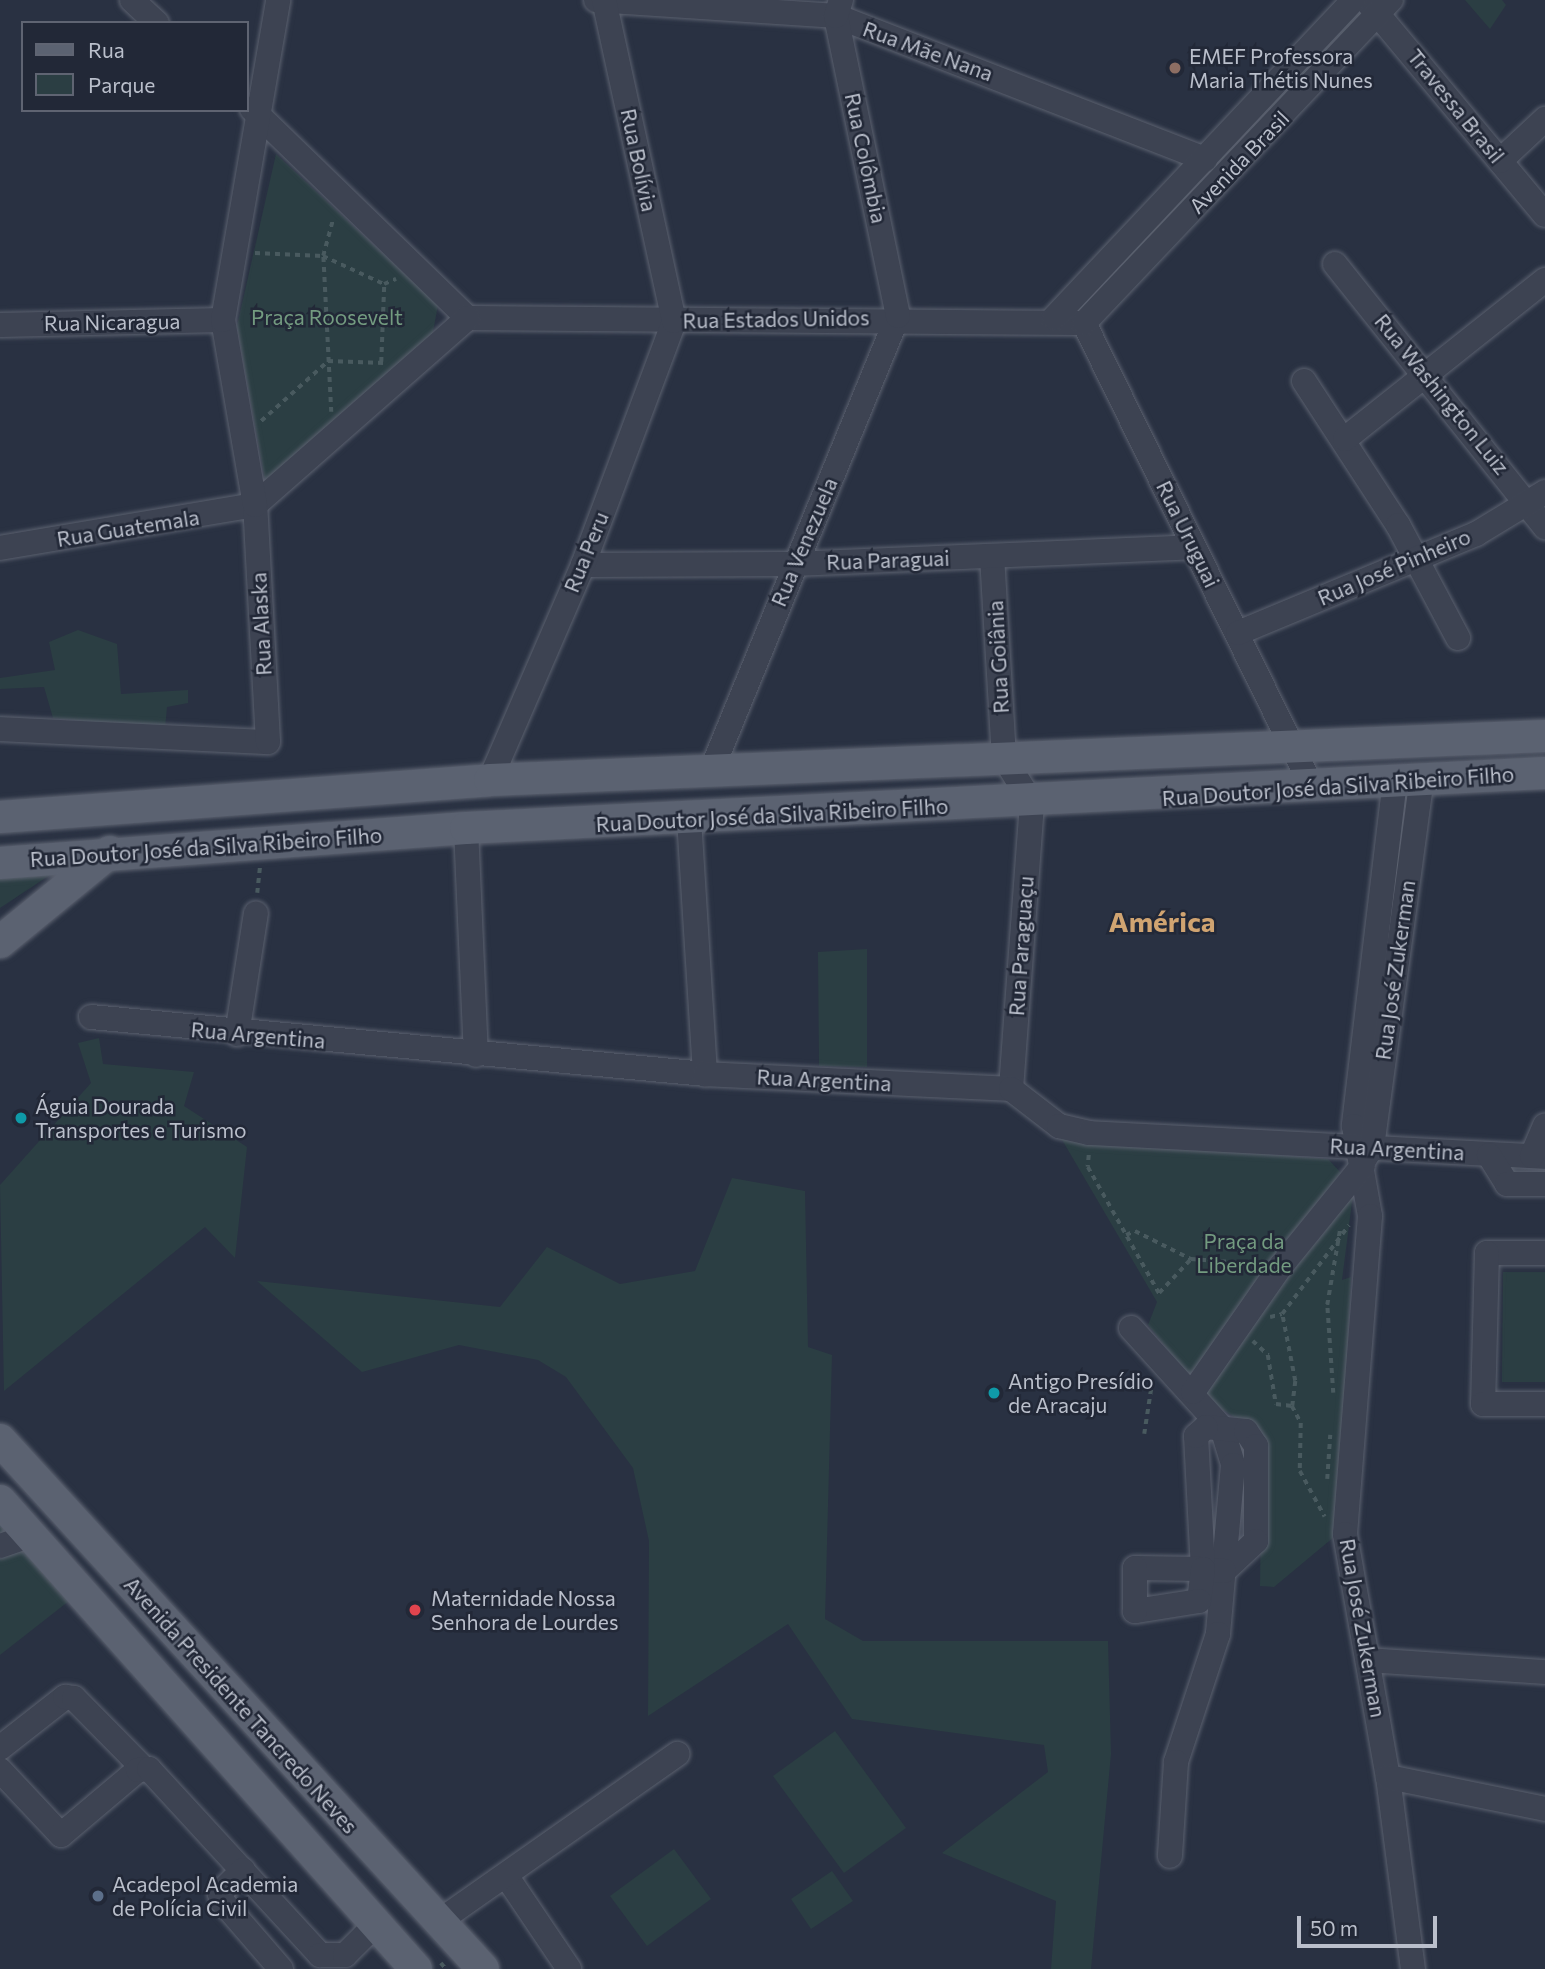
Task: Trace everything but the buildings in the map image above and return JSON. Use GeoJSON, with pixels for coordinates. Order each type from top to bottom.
{"type":"FeatureCollection","features":[{"type":"Feature","properties":{"kind":"main road","name":"Rua Doutor José da Silva Ribeiro Filho"},"geometry":{"type":"LineString","coordinates":[[0,817],[490,780],[1545,736]]}},
{"type":"Feature","properties":{"kind":"main road","name":"Rua Doutor José da Silva Ribeiro Filho"},"geometry":{"type":"LineString","coordinates":[[0,863],[110,852],[466,828],[1032,803],[1545,773]]}},
{"type":"Feature","properties":{"kind":"main road"},"geometry":{"type":"LineString","coordinates":[[0,942],[110,852]]}},
{"type":"Feature","properties":{"kind":"main road","name":"Avenida Presidente Tancredo Neves"},"geometry":{"type":"LineString","coordinates":[[0,1440],[483,1969]]}},
{"type":"Feature","properties":{"kind":"main road","name":"Avenida Presidente Tancredo Neves"},"geometry":{"type":"LineString","coordinates":[[0,1502],[14,1541],[377,1923],[416,1969]]}},
{"type":"Feature","properties":{"kind":"street"},"geometry":{"type":"LineString","coordinates":[[132,0],[155,21]]}},
{"type":"Feature","properties":{"kind":"street","name":"Rua Alaska"},"geometry":{"type":"LineString","coordinates":[[0,729],[268,742],[255,505],[223,320],[235,252],[253,111],[278,0]]}},
{"type":"Feature","properties":{"kind":"street","name":"Avenida Brasil"},"geometry":{"type":"LineString","coordinates":[[1054,318],[1354,0]]}},
{"type":"Feature","properties":{"kind":"street","name":"Rua Mãe Nana"},"geometry":{"type":"LineString","coordinates":[[602,1],[839,8],[1205,159]]}},
{"type":"Feature","properties":{"kind":"street","name":"Rua Bolívia"},"geometry":{"type":"LineString","coordinates":[[602,1],[674,321]]}},
{"type":"Feature","properties":{"kind":"street","name":"Avenida Brasil"},"geometry":{"type":"LineString","coordinates":[[1084,323],[1379,5]]}},
{"type":"Feature","properties":{"kind":"street","name":"Travessa Brasil"},"geometry":{"type":"LineString","coordinates":[[1379,5],[1545,215]]}},
{"type":"Feature","properties":{"kind":"street","name":"Rua Colômbia"},"geometry":{"type":"LineString","coordinates":[[839,8],[898,316]]}},
{"type":"Feature","properties":{"kind":"street"},"geometry":{"type":"LineString","coordinates":[[253,111],[468,318],[255,505]]}},
{"type":"Feature","properties":{"kind":"street"},"geometry":{"type":"LineString","coordinates":[[1500,161],[1545,119]]}},
{"type":"Feature","properties":{"kind":"street","name":"Rua Washington Luiz"},"geometry":{"type":"LineString","coordinates":[[1335,264],[1537,498],[1545,527]]}},
{"type":"Feature","properties":{"kind":"street"},"geometry":{"type":"LineString","coordinates":[[1345,439],[1545,280]]}},
{"type":"Feature","properties":{"kind":"street","name":"Rua Estados Unidos"},"geometry":{"type":"LineString","coordinates":[[468,318],[674,321],[898,316],[1054,318],[1084,323]]}},
{"type":"Feature","properties":{"kind":"street","name":"Rua Venezuela"},"geometry":{"type":"LineString","coordinates":[[712,769],[793,564],[880,372],[898,316]]}},
{"type":"Feature","properties":{"kind":"street","name":"Rua Nicaragua"},"geometry":{"type":"LineString","coordinates":[[0,325],[223,320]]}},
{"type":"Feature","properties":{"kind":"street","name":"Rua Peru"},"geometry":{"type":"LineString","coordinates":[[490,780],[583,565],[674,321]]}},
{"type":"Feature","properties":{"kind":"street","name":"Rua Uruguai"},"geometry":{"type":"LineString","coordinates":[[1084,323],[1311,785]]}},
{"type":"Feature","properties":{"kind":"street"},"geometry":{"type":"LineString","coordinates":[[1304,381],[1345,439],[1416,558],[1458,638]]}},
{"type":"Feature","properties":{"kind":"street","name":"Rua José Pinheiro"},"geometry":{"type":"LineString","coordinates":[[1238,633],[1416,558],[1537,498]]}},
{"type":"Feature","properties":{"kind":"street","name":"Rua Guatemala"},"geometry":{"type":"LineString","coordinates":[[0,548],[255,505]]}},
{"type":"Feature","properties":{"kind":"street","name":"Rua Paraguai"},"geometry":{"type":"LineString","coordinates":[[583,565],[793,564],[1193,547]]}},
{"type":"Feature","properties":{"kind":"street","name":"Rua Goiânia"},"geometry":{"type":"LineString","coordinates":[[992,556],[1004,758]]}},
{"type":"Feature","properties":{"kind":"street"},"geometry":{"type":"LineString","coordinates":[[1004,758],[1032,803]]}},
{"type":"Feature","properties":{"kind":"street","name":"Rua José Zukerman"},"geometry":{"type":"LineString","coordinates":[[1408,779],[1363,1155],[1370,1216],[1345,1534],[1388,1777],[1413,1969]]}},
{"type":"Feature","properties":{"kind":"street","name":"Rua Paraguaçu"},"geometry":{"type":"LineString","coordinates":[[1011,1089],[1032,803]]}},
{"type":"Feature","properties":{"kind":"street"},"geometry":{"type":"LineString","coordinates":[[689,819],[705,1074]]}},
{"type":"Feature","properties":{"kind":"street"},"geometry":{"type":"LineString","coordinates":[[466,828],[476,1055]]}},
{"type":"Feature","properties":{"kind":"street"},"geometry":{"type":"LineString","coordinates":[[237,1034],[256,913]]}},
{"type":"Feature","properties":{"kind":"street","name":"Rua Argentina"},"geometry":{"type":"LineString","coordinates":[[91,1017],[237,1034],[705,1074],[1011,1089],[1059,1126],[1089,1133],[1363,1155],[1539,1156]]}},
{"type":"Feature","properties":{"kind":"street"},"geometry":{"type":"LineString","coordinates":[[1539,1156],[1545,1126]]}},
{"type":"Feature","properties":{"kind":"street"},"geometry":{"type":"LineString","coordinates":[[1193,1392],[1363,1155]]}},
{"type":"Feature","properties":{"kind":"street"},"geometry":{"type":"LineString","coordinates":[[1489,1155],[1507,1184],[1539,1191]]}},
{"type":"Feature","properties":{"kind":"street"},"geometry":{"type":"LineString","coordinates":[[1545,1253],[1487,1253],[1483,1404],[1545,1404]]}},
{"type":"Feature","properties":{"kind":"street"},"geometry":{"type":"LineString","coordinates":[[1131,1328],[1157,1349],[1222,1428],[1233,1465],[1213,1570]]}},
{"type":"Feature","properties":{"kind":"street"},"geometry":{"type":"LineString","coordinates":[[1170,1856],[1175,1762],[1218,1634],[1196,1436],[1206,1427],[1222,1428]]}},
{"type":"Feature","properties":{"kind":"street"},"geometry":{"type":"LineString","coordinates":[[1368,1660],[1545,1672]]}},
{"type":"Feature","properties":{"kind":"street"},"geometry":{"type":"LineString","coordinates":[[0,1748],[65,1697],[75,1698],[243,1870],[320,1955],[332,1964],[345,1955],[377,1923]]}},
{"type":"Feature","properties":{"kind":"street"},"geometry":{"type":"LineString","coordinates":[[441,1920],[507,1877],[677,1754]]}},
{"type":"Feature","properties":{"kind":"street"},"geometry":{"type":"LineString","coordinates":[[0,1770],[61,1835],[144,1768]]}},
{"type":"Feature","properties":{"kind":"street"},"geometry":{"type":"LineString","coordinates":[[1388,1777],[1545,1809]]}},
{"type":"Feature","properties":{"kind":"street"},"geometry":{"type":"LineString","coordinates":[[243,1870],[220,1893],[222,1900],[281,1969]]}},
{"type":"Feature","properties":{"kind":"street"},"geometry":{"type":"LineString","coordinates":[[507,1877],[569,1969]]}},
{"type":"Feature","properties":{"kind":"path"},"geometry":{"type":"LineString","coordinates":[[332,439],[323,256],[340,194]]}},
{"type":"Feature","properties":{"kind":"path"},"geometry":{"type":"LineString","coordinates":[[235,252],[323,256],[384,284],[418,270]]}},
{"type":"Feature","properties":{"kind":"path"},"geometry":{"type":"LineString","coordinates":[[381,362],[384,284]]}},
{"type":"Feature","properties":{"kind":"path"},"geometry":{"type":"LineString","coordinates":[[243,436],[328,361],[381,362],[409,372]]}},
{"type":"Feature","properties":{"kind":"path"},"geometry":{"type":"LineString","coordinates":[[256,913],[262,842]]}},
{"type":"Feature","properties":{"kind":"path"},"geometry":{"type":"LineString","coordinates":[[1089,1133],[1088,1167],[1159,1293],[1191,1259]]}},
{"type":"Feature","properties":{"kind":"path"},"geometry":{"type":"LineString","coordinates":[[1286,1307],[1340,1228],[1370,1216]]}},
{"type":"Feature","properties":{"kind":"path"},"geometry":{"type":"LineString","coordinates":[[1334,1406],[1327,1305],[1334,1293],[1340,1228]]}},
{"type":"Feature","properties":{"kind":"path"},"geometry":{"type":"LineString","coordinates":[[1126,1235],[1135,1231],[1191,1259],[1281,1266]]}},
{"type":"Feature","properties":{"kind":"path"},"geometry":{"type":"LineString","coordinates":[[1282,1314],[1295,1381],[1292,1406],[1301,1423],[1300,1471],[1327,1521]]}},
{"type":"Feature","properties":{"kind":"path"},"geometry":{"type":"LineString","coordinates":[[1251,1336],[1268,1355],[1276,1404],[1292,1406]]}},
{"type":"Feature","properties":{"kind":"path"},"geometry":{"type":"LineString","coordinates":[[1144,1434],[1157,1349]]}},
{"type":"Feature","properties":{"kind":"path"},"geometry":{"type":"LineString","coordinates":[[1331,1492],[1325,1446],[1334,1428]]}},
{"type":"Feature","properties":{"kind":"green space"},"geometry":{"type":"Polygon","coordinates":[[[1465,0],[1502,0],[1506,5],[1490,29],[1465,0]]]}},
{"type":"Feature","properties":{"kind":"green space","name":"Praça Roosevelt"},"geometry":{"type":"Polygon","coordinates":[[[276,154],[438,305],[432,337],[265,481],[237,326],[276,154]]]}},
{"type":"Feature","properties":{"kind":"green space"},"geometry":{"type":"Polygon","coordinates":[[[78,630],[117,644],[121,694],[188,690],[188,703],[167,707],[165,729],[53,718],[44,687],[0,689],[0,678],[55,670],[49,642],[78,630]]]}},
{"type":"Feature","properties":{"kind":"green space"},"geometry":{"type":"Polygon","coordinates":[[[65,865],[0,908],[0,870],[65,865]]]}},
{"type":"Feature","properties":{"kind":"green space"},"geometry":{"type":"Polygon","coordinates":[[[867,949],[867,1067],[819,1066],[818,952],[867,949]]]}},
{"type":"Feature","properties":{"kind":"green space"},"geometry":{"type":"Polygon","coordinates":[[[99,1038],[103,1064],[194,1072],[184,1106],[247,1147],[235,1258],[205,1227],[4,1391],[0,1185],[91,1083],[78,1043],[99,1038]]]}},
{"type":"Feature","properties":{"kind":"green space","name":"Praça da Liberdade"},"geometry":{"type":"Polygon","coordinates":[[[1061,1138],[1328,1159],[1354,1187],[1342,1280],[1351,1277],[1340,1532],[1274,1587],[1260,1586],[1262,1433],[1211,1403],[1148,1325],[1157,1302],[1061,1138]]]}},
{"type":"Feature","properties":{"kind":"green space"},"geometry":{"type":"Polygon","coordinates":[[[732,1178],[805,1191],[808,1347],[832,1355],[825,1619],[863,1641],[1108,1641],[1111,1754],[1091,1969],[1051,1969],[1056,1901],[942,1853],[1048,1772],[1044,1745],[852,1719],[788,1624],[648,1716],[649,1541],[633,1468],[566,1377],[538,1360],[459,1345],[362,1372],[257,1281],[500,1307],[547,1247],[620,1284],[695,1271],[732,1178]]]}},
{"type":"Feature","properties":{"kind":"green space"},"geometry":{"type":"Polygon","coordinates":[[[1503,1272],[1545,1272],[1545,1382],[1502,1382],[1503,1272]]]}},
{"type":"Feature","properties":{"kind":"green space"},"geometry":{"type":"Polygon","coordinates":[[[0,1521],[69,1601],[0,1655],[0,1521]]]}},
{"type":"Feature","properties":{"kind":"green space"},"geometry":{"type":"Polygon","coordinates":[[[835,1731],[906,1828],[844,1873],[773,1776],[835,1731]]]}},
{"type":"Feature","properties":{"kind":"green space"},"geometry":{"type":"Polygon","coordinates":[[[674,1849],[711,1899],[647,1946],[610,1896],[674,1849]]]}},
{"type":"Feature","properties":{"kind":"green space"},"geometry":{"type":"Polygon","coordinates":[[[832,1871],[853,1901],[811,1929],[791,1899],[832,1871]]]}},
{"type":"Feature","properties":{"kind":"place","name":"EMEF Professora Maria Thétis Nunes"},"geometry":{"type":"Point","coordinates":[1175,68]}},
{"type":"Feature","properties":{"kind":"place","name":"Águia Dourada Transportes e Turismo"},"geometry":{"type":"Point","coordinates":[21,1118]}},
{"type":"Feature","properties":{"kind":"place","name":"Antigo Presídio de Aracaju"},"geometry":{"type":"Point","coordinates":[994,1393]}},
{"type":"Feature","properties":{"kind":"place","name":"Maternidade Nossa Senhora de Lourdes"},"geometry":{"type":"Point","coordinates":[415,1610]}},
{"type":"Feature","properties":{"kind":"place","name":"Acadepol Academia de Polícia Civil"},"geometry":{"type":"Point","coordinates":[98,1896]}},
{"type":"Feature","properties":{"kind":"district","name":"América"},"geometry":{"type":"Point","coordinates":[1162,921]}}]}
